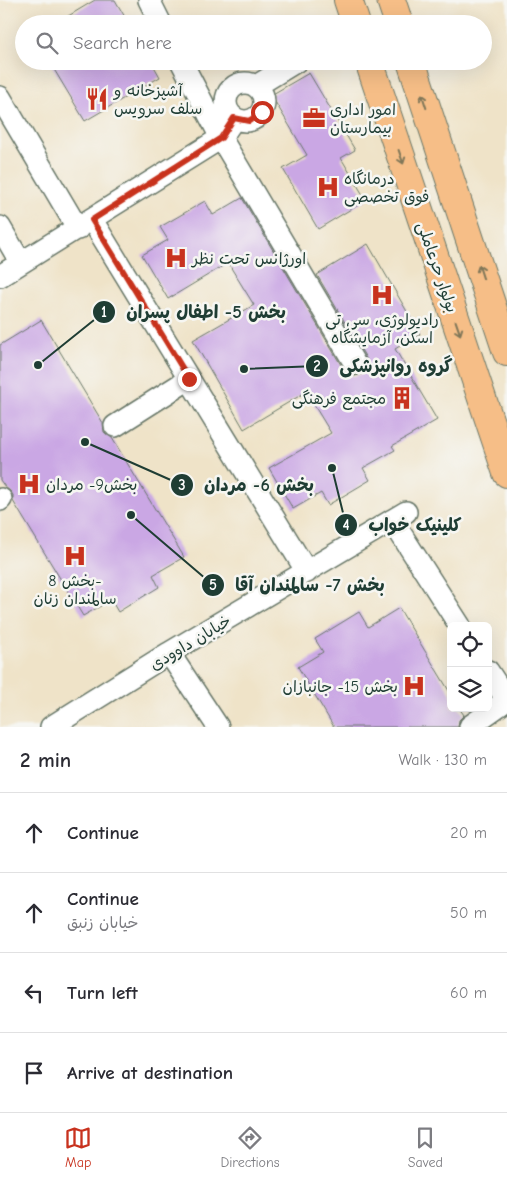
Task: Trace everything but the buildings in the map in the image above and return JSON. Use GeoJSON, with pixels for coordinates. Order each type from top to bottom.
{"type":"FeatureCollection","features":[{"type":"Feature","properties":{"kind":"main road"},"geometry":{"type":"LineString","coordinates":[[348,0],[353,15]]}},
{"type":"Feature","properties":{"kind":"main road"},"geometry":{"type":"LineString","coordinates":[[391,0],[396,15]]}},
{"type":"Feature","properties":{"kind":"main road","name":"بولوار حرعاملی"},"geometry":{"type":"LineString","coordinates":[[372,70],[507,473]]}},
{"type":"Feature","properties":{"kind":"main road"},"geometry":{"type":"LineString","coordinates":[[414,70],[507,352]]}},
{"type":"Feature","properties":{"kind":"lane"},"geometry":{"type":"LineString","coordinates":[[149,0],[156,15]]}},
{"type":"Feature","properties":{"kind":"lane"},"geometry":{"type":"LineString","coordinates":[[186,70],[221,138],[355,364]]}},
{"type":"Feature","properties":{"kind":"lane"},"geometry":{"type":"LineString","coordinates":[[0,276],[221,138],[234,118],[226,106],[228,91],[241,83],[256,86],[283,70]]}},
{"type":"Feature","properties":{"kind":"lane"},"geometry":{"type":"LineString","coordinates":[[0,97],[189,379],[307,572]]}},
{"type":"Feature","properties":{"kind":"lane"},"geometry":{"type":"LineString","coordinates":[[0,227],[21,263]]}},
{"type":"Feature","properties":{"kind":"lane"},"geometry":{"type":"LineString","coordinates":[[115,426],[189,379]]}},
{"type":"Feature","properties":{"kind":"lane","name":"خیابان داوودی"},"geometry":{"type":"LineString","coordinates":[[51,727],[169,653],[399,516],[458,622]]}},
{"type":"Feature","properties":{"kind":"lane"},"geometry":{"type":"LineString","coordinates":[[169,653],[218,727]]}},
{"type":"Feature","properties":{"kind":"lane"},"geometry":{"type":"LineString","coordinates":[[470,726],[507,700],[492,677]]}},
{"type":"Feature","properties":{"kind":"place","name":"آشپزخانه و سلف سرویس"},"geometry":{"type":"Point","coordinates":[97,99]}},
{"type":"Feature","properties":{"kind":"place","name":"امور اداری بیمارستان"},"geometry":{"type":"Point","coordinates":[314,118]}},
{"type":"Feature","properties":{"kind":"place","name":"درمانگاه فوق تخصصی"},"geometry":{"type":"Point","coordinates":[328,187]}},
{"type":"Feature","properties":{"kind":"place","name":"اورژانس تحت نظر"},"geometry":{"type":"Point","coordinates":[176,258]}},
{"type":"Feature","properties":{"kind":"place","name":"رادیولوژی، سی تی اسکن، آزمایشگاه"},"geometry":{"type":"Point","coordinates":[382,295]}},
{"type":"Feature","properties":{"kind":"place","name":"بخش 5- اطفال پسران"},"geometry":{"type":"Point","coordinates":[38,365]}},
{"type":"Feature","properties":{"kind":"place","name":"گروه روانپزشکی"},"geometry":{"type":"Point","coordinates":[244,369]}},
{"type":"Feature","properties":{"kind":"place","name":"مجتمع فرهنگی"},"geometry":{"type":"Point","coordinates":[402,398]}},
{"type":"Feature","properties":{"kind":"place","name":"بخش 6- مردان"},"geometry":{"type":"Point","coordinates":[85,442]}},
{"type":"Feature","properties":{"kind":"place","name":"کلینیک خواب"},"geometry":{"type":"Point","coordinates":[332,468]}},
{"type":"Feature","properties":{"kind":"place","name":"بخش9- مردان"},"geometry":{"type":"Point","coordinates":[29,484]}},
{"type":"Feature","properties":{"kind":"place","name":"بخش 7- سالمندان آقا"},"geometry":{"type":"Point","coordinates":[131,515]}},
{"type":"Feature","properties":{"kind":"place","name":"بخش 8- سالمندان زنان"},"geometry":{"type":"Point","coordinates":[75,556]}},
{"type":"Feature","properties":{"kind":"place","name":"بخش 15- جانبازان"},"geometry":{"type":"Point","coordinates":[414,686]}},
{"type":"Feature","properties":{"kind":"route"},"geometry":{"type":"LineString","coordinates":[[189,379],[92,220],[221,138],[234,118],[249,121],[262,112]]}}]}
